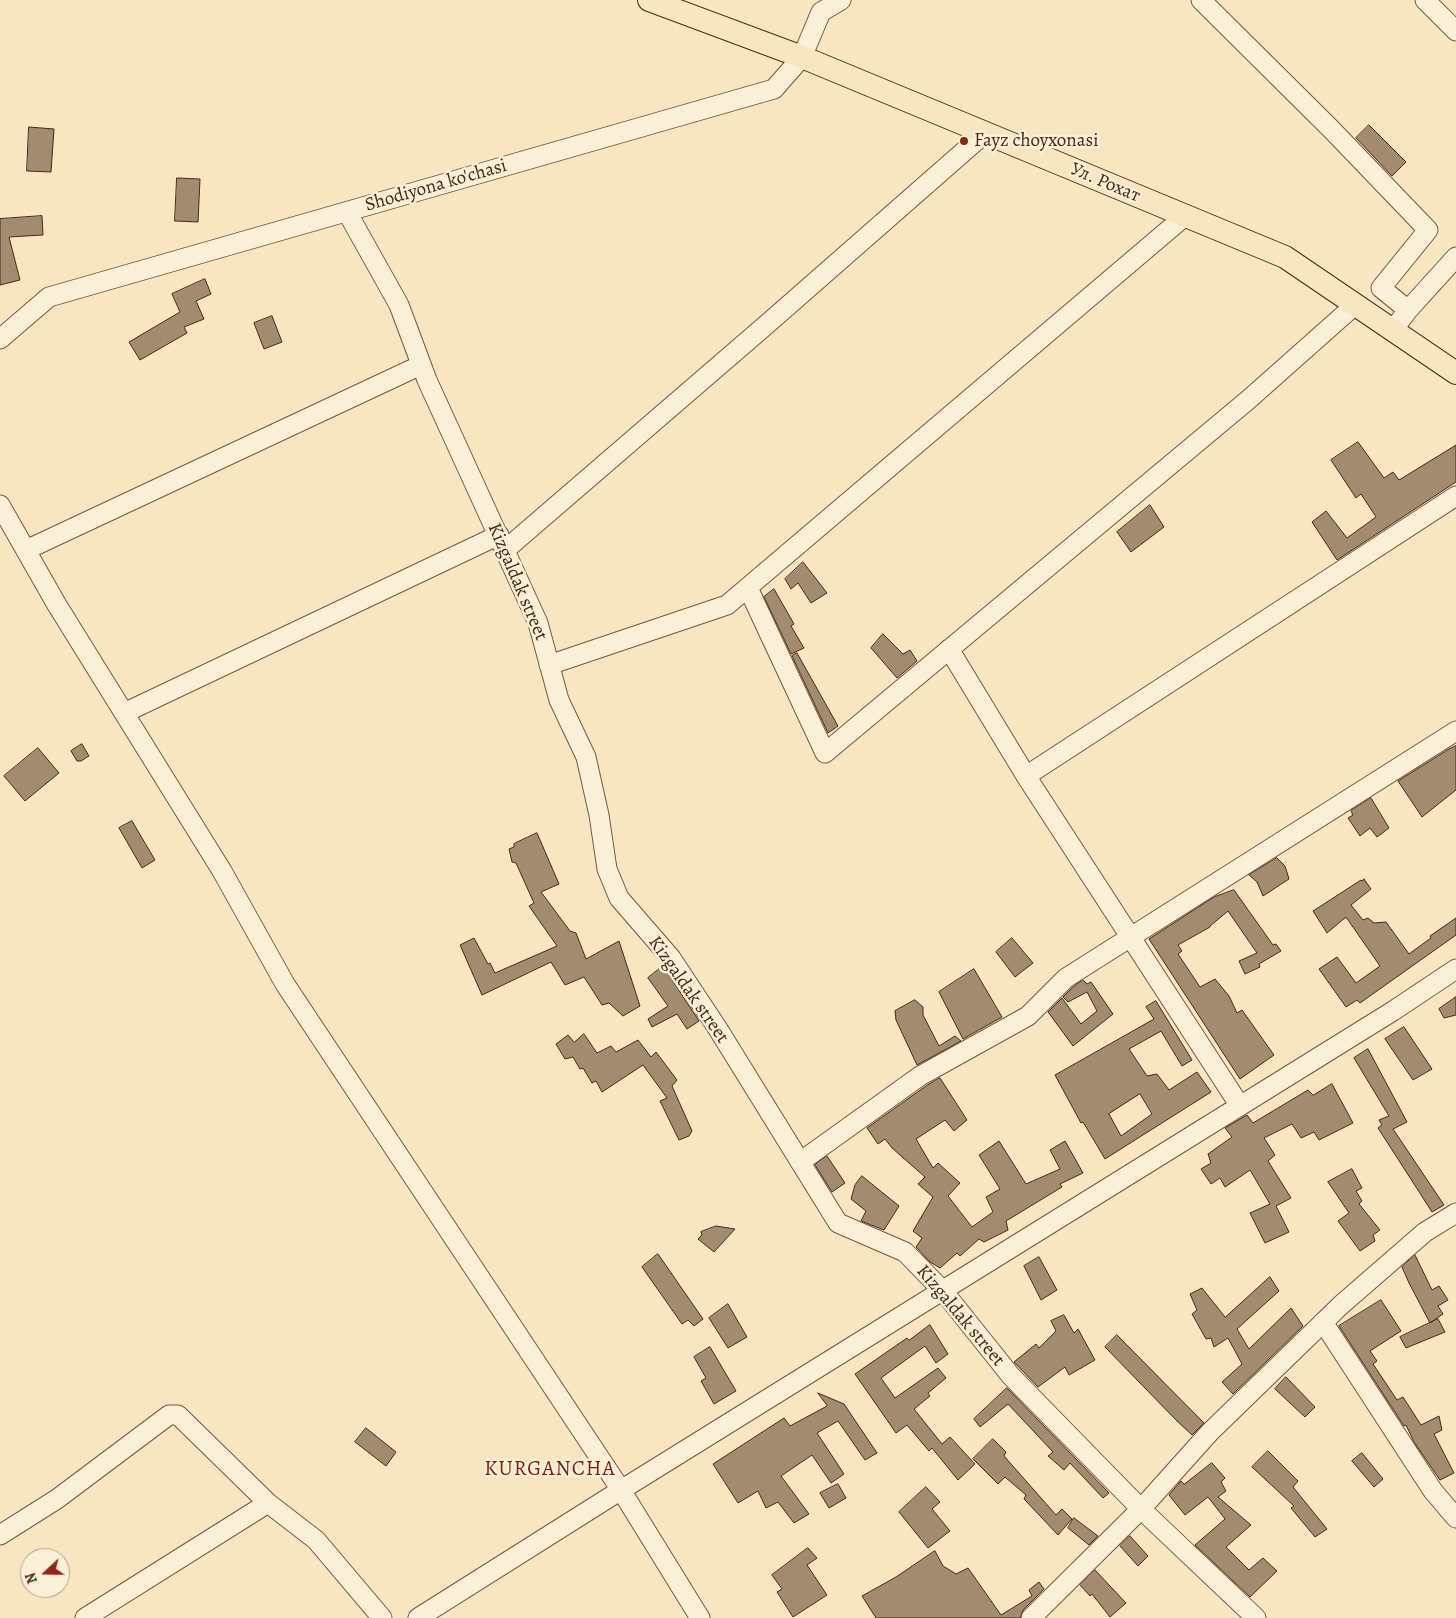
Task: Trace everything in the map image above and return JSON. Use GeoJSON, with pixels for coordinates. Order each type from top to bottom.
{"type":"FeatureCollection","features":[{"type":"Feature","properties":{"kind":"main road","name":"Ул. Рохат"},"geometry":{"type":"LineString","coordinates":[[649,0],[802,57],[1285,257],[1456,373]]}},
{"type":"Feature","properties":{"kind":"street","name":"Shodiyona ko'chasi"},"geometry":{"type":"LineString","coordinates":[[0,339],[49,297],[774,89],[802,57],[821,12],[841,0]]}},
{"type":"Feature","properties":{"kind":"street"},"geometry":{"type":"LineString","coordinates":[[1201,0],[1332,130],[1428,230],[1381,288],[1408,310]]}},
{"type":"Feature","properties":{"kind":"street"},"geometry":{"type":"LineString","coordinates":[[1424,0],[1456,31]]}},
{"type":"Feature","properties":{"kind":"street"},"geometry":{"type":"LineString","coordinates":[[124,713],[502,543],[774,319],[986,133]]}},
{"type":"Feature","properties":{"kind":"street","name":"Kizgaldak street"},"geometry":{"type":"LineString","coordinates":[[347,212],[399,305],[421,365],[538,623],[559,700],[586,757],[599,815],[607,869],[619,898],[671,958],[838,1223],[905,1252],[943,1290],[1011,1376],[1141,1509],[1256,1618]]}},
{"type":"Feature","properties":{"kind":"street"},"geometry":{"type":"LineString","coordinates":[[549,665],[727,605],[1185,216]]}},
{"type":"Feature","properties":{"kind":"street"},"geometry":{"type":"LineString","coordinates":[[1393,330],[1408,310],[1456,257]]}},
{"type":"Feature","properties":{"kind":"street"},"geometry":{"type":"LineString","coordinates":[[748,588],[825,753],[1248,400],[1356,305]]}},
{"type":"Feature","properties":{"kind":"street"},"geometry":{"type":"LineString","coordinates":[[26,550],[421,365]]}},
{"type":"Feature","properties":{"kind":"street"},"geometry":{"type":"LineString","coordinates":[[1026,776],[1456,496]]}},
{"type":"Feature","properties":{"kind":"street"},"geometry":{"type":"LineString","coordinates":[[0,505],[57,605],[222,871],[286,984],[620,1490],[700,1618]]}},
{"type":"Feature","properties":{"kind":"street"},"geometry":{"type":"LineString","coordinates":[[950,649],[1026,776],[1240,1106]]}},
{"type":"Feature","properties":{"kind":"street"},"geometry":{"type":"LineString","coordinates":[[800,1162],[920,1076],[1028,1016],[1066,978],[1456,731]]}},
{"type":"Feature","properties":{"kind":"street"},"geometry":{"type":"LineString","coordinates":[[418,1618],[620,1490],[1394,1011],[1456,969]]}},
{"type":"Feature","properties":{"kind":"street"},"geometry":{"type":"LineString","coordinates":[[1031,1618],[1141,1509],[1210,1432],[1323,1322],[1425,1232],[1456,1213]]}},
{"type":"Feature","properties":{"kind":"street"},"geometry":{"type":"LineString","coordinates":[[1323,1322],[1433,1491],[1456,1518]]}},
{"type":"Feature","properties":{"kind":"street"},"geometry":{"type":"LineString","coordinates":[[0,1535],[57,1499],[169,1416],[178,1415],[268,1503],[316,1540],[382,1618]]}},
{"type":"Feature","properties":{"kind":"street"},"geometry":{"type":"LineString","coordinates":[[85,1618],[268,1503]]}},
{"type":"Feature","properties":{"kind":"building"},"geometry":{"type":"Polygon","coordinates":[[[1369,125],[1406,162],[1392,176],[1356,138],[1369,125]]]}},
{"type":"Feature","properties":{"kind":"building"},"geometry":{"type":"Polygon","coordinates":[[[29,127],[54,129],[51,172],[27,171],[29,127]]]}},
{"type":"Feature","properties":{"kind":"building"},"geometry":{"type":"Polygon","coordinates":[[[177,178],[200,179],[198,222],[175,221],[177,178]]]}},
{"type":"Feature","properties":{"kind":"building"},"geometry":{"type":"Polygon","coordinates":[[[42,216],[43,235],[9,237],[20,280],[0,285],[0,219],[42,216]]]}},
{"type":"Feature","properties":{"kind":"building"},"geometry":{"type":"Polygon","coordinates":[[[205,279],[211,294],[196,301],[204,319],[184,327],[187,333],[140,360],[129,342],[180,312],[172,294],[205,279]]]}},
{"type":"Feature","properties":{"kind":"building"},"geometry":{"type":"Polygon","coordinates":[[[272,316],[282,342],[264,349],[254,323],[272,316]]]}},
{"type":"Feature","properties":{"kind":"building"},"geometry":{"type":"Polygon","coordinates":[[[1358,442],[1384,478],[1393,472],[1399,480],[1456,445],[1456,482],[1337,560],[1312,522],[1326,511],[1347,538],[1376,517],[1361,494],[1356,498],[1331,460],[1358,442]]]}},
{"type":"Feature","properties":{"kind":"building"},"geometry":{"type":"Polygon","coordinates":[[[1150,505],[1164,527],[1131,552],[1117,532],[1150,505]]]}},
{"type":"Feature","properties":{"kind":"building"},"geometry":{"type":"Polygon","coordinates":[[[803,562],[827,593],[811,603],[798,583],[791,589],[785,579],[803,562]]]}},
{"type":"Feature","properties":{"kind":"building"},"geometry":{"type":"Polygon","coordinates":[[[774,589],[794,624],[791,626],[804,648],[791,654],[764,597],[774,589]]]}},
{"type":"Feature","properties":{"kind":"building"},"geometry":{"type":"Polygon","coordinates":[[[883,634],[903,654],[910,650],[917,661],[897,678],[871,648],[883,634]]]}},
{"type":"Feature","properties":{"kind":"building"},"geometry":{"type":"Polygon","coordinates":[[[797,653],[838,726],[828,733],[792,656],[797,653]]]}},
{"type":"Feature","properties":{"kind":"building"},"geometry":{"type":"Polygon","coordinates":[[[82,744],[89,756],[81,761],[77,761],[71,751],[82,744]]]}},
{"type":"Feature","properties":{"kind":"building"},"geometry":{"type":"Polygon","coordinates":[[[1456,746],[1456,790],[1422,817],[1398,781],[1456,746]]]}},
{"type":"Feature","properties":{"kind":"building"},"geometry":{"type":"Polygon","coordinates":[[[38,748],[59,773],[25,801],[4,776],[38,748]]]}},
{"type":"Feature","properties":{"kind":"building"},"geometry":{"type":"Polygon","coordinates":[[[1371,798],[1389,828],[1377,837],[1370,828],[1360,836],[1348,818],[1353,815],[1351,811],[1371,798]]]}},
{"type":"Feature","properties":{"kind":"building"},"geometry":{"type":"Polygon","coordinates":[[[132,821],[155,860],[142,868],[119,828],[132,821]]]}},
{"type":"Feature","properties":{"kind":"building"},"geometry":{"type":"Polygon","coordinates":[[[537,833],[559,884],[541,892],[570,931],[576,933],[586,959],[619,941],[640,1006],[623,1016],[609,1003],[602,1005],[584,977],[565,985],[551,962],[482,995],[460,945],[474,938],[495,973],[557,946],[529,906],[534,903],[516,863],[512,862],[509,849],[514,847],[514,844],[537,833]]]}},
{"type":"Feature","properties":{"kind":"building"},"geometry":{"type":"Polygon","coordinates":[[[1277,858],[1285,866],[1289,879],[1263,896],[1257,882],[1249,875],[1277,858]]]}},
{"type":"Feature","properties":{"kind":"building"},"geometry":{"type":"Polygon","coordinates":[[[1364,879],[1371,889],[1351,905],[1363,920],[1368,918],[1374,923],[1386,922],[1409,954],[1431,938],[1430,936],[1456,918],[1456,935],[1360,1003],[1357,1000],[1346,1007],[1319,969],[1337,957],[1356,983],[1380,966],[1346,917],[1327,933],[1313,911],[1364,879]]]}},
{"type":"Feature","properties":{"kind":"building"},"geometry":{"type":"Polygon","coordinates":[[[1234,890],[1273,945],[1276,944],[1281,951],[1259,964],[1260,967],[1245,974],[1239,961],[1257,953],[1228,911],[1210,927],[1178,945],[1182,951],[1178,954],[1200,987],[1215,979],[1229,996],[1237,1013],[1242,1010],[1274,1055],[1240,1079],[1149,939],[1214,897],[1234,890]]]}},
{"type":"Feature","properties":{"kind":"building"},"geometry":{"type":"Polygon","coordinates":[[[1012,938],[1033,963],[1015,977],[996,952],[1012,938]]]}},
{"type":"Feature","properties":{"kind":"building"},"geometry":{"type":"Polygon","coordinates":[[[663,966],[699,1021],[687,1029],[677,1014],[652,1027],[648,1019],[668,1006],[648,978],[663,966]]]}},
{"type":"Feature","properties":{"kind":"building"},"geometry":{"type":"Polygon","coordinates":[[[974,969],[1002,1017],[963,1039],[939,992],[974,969]]]}},
{"type":"Feature","properties":{"kind":"building"},"geometry":{"type":"Polygon","coordinates":[[[1083,980],[1087,984],[1091,982],[1113,1014],[1073,1046],[1048,1012],[1062,998],[1081,1024],[1097,1011],[1087,992],[1068,1002],[1063,997],[1083,980]]]}},
{"type":"Feature","properties":{"kind":"building"},"geometry":{"type":"Polygon","coordinates":[[[1456,997],[1456,1015],[1444,1018],[1439,1009],[1456,997]]]}},
{"type":"Feature","properties":{"kind":"building"},"geometry":{"type":"Polygon","coordinates":[[[915,1000],[923,1007],[923,1015],[939,1046],[955,1036],[961,1041],[917,1065],[896,1020],[895,1011],[915,1000]]]}},
{"type":"Feature","properties":{"kind":"building"},"geometry":{"type":"Polygon","coordinates":[[[1156,1001],[1192,1060],[1182,1066],[1161,1031],[1129,1049],[1147,1076],[1157,1074],[1169,1090],[1197,1072],[1211,1092],[1105,1159],[1083,1122],[1081,1123],[1055,1075],[1154,1019],[1146,1007],[1156,1001]],[[1140,1094],[1109,1114],[1121,1136],[1152,1114],[1140,1094]]]}},
{"type":"Feature","properties":{"kind":"building"},"geometry":{"type":"Polygon","coordinates":[[[1404,1027],[1432,1069],[1413,1080],[1385,1039],[1404,1027]]]}},
{"type":"Feature","properties":{"kind":"building"},"geometry":{"type":"Polygon","coordinates":[[[584,1034],[597,1053],[611,1046],[616,1052],[638,1040],[651,1057],[656,1052],[677,1080],[672,1086],[692,1131],[689,1136],[679,1140],[660,1101],[667,1098],[643,1065],[602,1092],[596,1081],[592,1083],[583,1068],[580,1069],[573,1057],[565,1059],[556,1044],[568,1035],[574,1042],[584,1034]]]}},
{"type":"Feature","properties":{"kind":"building"},"geometry":{"type":"Polygon","coordinates":[[[1368,1049],[1407,1122],[1393,1129],[1444,1205],[1432,1212],[1378,1128],[1382,1125],[1379,1120],[1389,1116],[1354,1058],[1368,1049]]]}},
{"type":"Feature","properties":{"kind":"building"},"geometry":{"type":"Polygon","coordinates":[[[940,1078],[967,1120],[954,1131],[945,1120],[916,1139],[933,1168],[938,1163],[960,1183],[948,1196],[972,1227],[993,1212],[986,1197],[1000,1189],[979,1155],[999,1141],[1026,1184],[1060,1169],[1050,1150],[1065,1141],[1083,1173],[1060,1184],[1062,1187],[1006,1221],[1008,1230],[984,1242],[979,1239],[960,1256],[957,1253],[940,1268],[930,1262],[916,1247],[922,1238],[913,1231],[933,1197],[918,1184],[925,1177],[892,1148],[885,1139],[878,1144],[867,1128],[940,1078]]]}},
{"type":"Feature","properties":{"kind":"building"},"geometry":{"type":"Polygon","coordinates":[[[1332,1084],[1353,1123],[1319,1140],[1314,1132],[1301,1138],[1292,1124],[1264,1138],[1275,1155],[1268,1161],[1291,1198],[1276,1206],[1289,1232],[1265,1243],[1250,1213],[1270,1204],[1250,1170],[1225,1187],[1220,1178],[1211,1184],[1201,1169],[1211,1163],[1208,1154],[1232,1137],[1225,1128],[1247,1115],[1253,1123],[1308,1090],[1313,1095],[1332,1084]]]}},
{"type":"Feature","properties":{"kind":"building"},"geometry":{"type":"Polygon","coordinates":[[[827,1156],[845,1183],[832,1192],[815,1165],[827,1156]]]}},
{"type":"Feature","properties":{"kind":"building"},"geometry":{"type":"Polygon","coordinates":[[[1352,1169],[1362,1188],[1356,1191],[1362,1201],[1359,1204],[1380,1230],[1373,1235],[1375,1241],[1360,1251],[1338,1221],[1349,1213],[1328,1182],[1352,1169]]]}},
{"type":"Feature","properties":{"kind":"building"},"geometry":{"type":"Polygon","coordinates":[[[862,1176],[899,1206],[884,1230],[861,1221],[866,1211],[851,1199],[855,1185],[862,1176]]]}},
{"type":"Feature","properties":{"kind":"building"},"geometry":{"type":"Polygon","coordinates":[[[716,1226],[735,1229],[714,1252],[698,1239],[702,1235],[701,1232],[716,1226]]]}},
{"type":"Feature","properties":{"kind":"building"},"geometry":{"type":"Polygon","coordinates":[[[658,1254],[703,1319],[694,1326],[688,1320],[682,1324],[642,1267],[658,1254]]]}},
{"type":"Feature","properties":{"kind":"building"},"geometry":{"type":"Polygon","coordinates":[[[1415,1255],[1432,1290],[1439,1286],[1448,1300],[1438,1306],[1443,1314],[1430,1323],[1402,1267],[1415,1255]]]}},
{"type":"Feature","properties":{"kind":"building"},"geometry":{"type":"Polygon","coordinates":[[[1039,1257],[1057,1290],[1041,1300],[1024,1266],[1039,1257]]]}},
{"type":"Feature","properties":{"kind":"building"},"geometry":{"type":"Polygon","coordinates":[[[1270,1277],[1279,1291],[1237,1329],[1249,1349],[1291,1308],[1303,1326],[1233,1394],[1222,1382],[1242,1364],[1228,1338],[1214,1347],[1211,1338],[1206,1339],[1192,1314],[1197,1310],[1190,1294],[1202,1288],[1225,1317],[1270,1277]]]}},
{"type":"Feature","properties":{"kind":"building"},"geometry":{"type":"Polygon","coordinates":[[[1381,1300],[1401,1331],[1370,1351],[1377,1361],[1373,1364],[1397,1400],[1403,1397],[1421,1425],[1439,1416],[1442,1430],[1434,1434],[1454,1473],[1440,1480],[1414,1442],[1406,1425],[1404,1426],[1339,1326],[1381,1300]]]}},
{"type":"Feature","properties":{"kind":"building"},"geometry":{"type":"Polygon","coordinates":[[[728,1304],[747,1337],[728,1348],[709,1318],[728,1304]]]}},
{"type":"Feature","properties":{"kind":"building"},"geometry":{"type":"Polygon","coordinates":[[[1064,1315],[1074,1333],[1078,1329],[1095,1360],[1069,1375],[1065,1367],[1038,1387],[1014,1362],[1036,1344],[1039,1348],[1056,1331],[1051,1321],[1064,1315]]]}},
{"type":"Feature","properties":{"kind":"building"},"geometry":{"type":"Polygon","coordinates":[[[1438,1319],[1445,1332],[1406,1348],[1400,1337],[1438,1319]]]}},
{"type":"Feature","properties":{"kind":"building"},"geometry":{"type":"Polygon","coordinates":[[[930,1325],[948,1354],[936,1363],[925,1346],[881,1378],[895,1398],[938,1368],[946,1378],[928,1393],[930,1396],[914,1409],[942,1444],[950,1437],[975,1464],[958,1480],[932,1448],[929,1451],[907,1425],[896,1433],[855,1374],[907,1338],[909,1340],[930,1325]]]}},
{"type":"Feature","properties":{"kind":"building"},"geometry":{"type":"Polygon","coordinates":[[[1117,1335],[1204,1423],[1192,1435],[1105,1347],[1117,1335]]]}},
{"type":"Feature","properties":{"kind":"building"},"geometry":{"type":"Polygon","coordinates":[[[710,1347],[736,1391],[714,1404],[701,1381],[706,1378],[694,1357],[710,1347]]]}},
{"type":"Feature","properties":{"kind":"building"},"geometry":{"type":"Polygon","coordinates":[[[1286,1377],[1315,1407],[1305,1417],[1275,1389],[1286,1377]]]}},
{"type":"Feature","properties":{"kind":"building"},"geometry":{"type":"Polygon","coordinates":[[[1007,1388],[1109,1493],[1103,1498],[1070,1463],[1064,1470],[1048,1456],[1053,1452],[1008,1404],[980,1427],[974,1419],[1007,1388]]]}},
{"type":"Feature","properties":{"kind":"building"},"geometry":{"type":"Polygon","coordinates":[[[818,1393],[844,1404],[877,1453],[865,1460],[838,1421],[817,1433],[844,1474],[831,1483],[812,1455],[781,1476],[809,1514],[794,1523],[778,1502],[766,1508],[758,1491],[738,1503],[713,1464],[784,1418],[790,1426],[827,1406],[818,1393]]]}},
{"type":"Feature","properties":{"kind":"building"},"geometry":{"type":"Polygon","coordinates":[[[366,1428],[396,1452],[386,1466],[355,1442],[366,1428]]]}},
{"type":"Feature","properties":{"kind":"building"},"geometry":{"type":"Polygon","coordinates":[[[993,1439],[1006,1452],[1004,1456],[1056,1515],[1062,1509],[1072,1519],[1058,1535],[1024,1499],[1026,1495],[1005,1477],[998,1484],[973,1459],[993,1439]]]}},
{"type":"Feature","properties":{"kind":"building"},"geometry":{"type":"Polygon","coordinates":[[[1268,1451],[1298,1481],[1293,1487],[1327,1529],[1315,1537],[1291,1508],[1294,1506],[1252,1467],[1268,1451]]]}},
{"type":"Feature","properties":{"kind":"building"},"geometry":{"type":"Polygon","coordinates":[[[1362,1453],[1383,1479],[1374,1487],[1352,1461],[1362,1453]]]}},
{"type":"Feature","properties":{"kind":"building"},"geometry":{"type":"Polygon","coordinates":[[[1212,1463],[1225,1478],[1221,1482],[1226,1491],[1218,1497],[1251,1525],[1226,1547],[1249,1570],[1263,1558],[1277,1571],[1250,1597],[1195,1545],[1225,1519],[1208,1497],[1185,1515],[1169,1495],[1181,1481],[1184,1484],[1212,1463]]]}},
{"type":"Feature","properties":{"kind":"building"},"geometry":{"type":"Polygon","coordinates":[[[838,1484],[846,1498],[829,1508],[820,1493],[838,1484]]]}},
{"type":"Feature","properties":{"kind":"building"},"geometry":{"type":"Polygon","coordinates":[[[926,1487],[940,1502],[932,1509],[950,1531],[928,1548],[899,1512],[926,1487]]]}},
{"type":"Feature","properties":{"kind":"building"},"geometry":{"type":"Polygon","coordinates":[[[1074,1518],[1098,1536],[1089,1545],[1068,1528],[1074,1518]]]}},
{"type":"Feature","properties":{"kind":"building"},"geometry":{"type":"Polygon","coordinates":[[[1130,1536],[1148,1556],[1138,1566],[1120,1546],[1130,1536]]]}},
{"type":"Feature","properties":{"kind":"building"},"geometry":{"type":"Polygon","coordinates":[[[808,1548],[817,1558],[807,1565],[827,1595],[793,1617],[777,1592],[782,1589],[772,1575],[808,1548]]]}},
{"type":"Feature","properties":{"kind":"building"},"geometry":{"type":"Polygon","coordinates":[[[935,1551],[943,1566],[956,1574],[968,1568],[1001,1615],[1032,1596],[1029,1590],[1039,1582],[1044,1589],[1023,1610],[1020,1618],[876,1618],[862,1596],[896,1577],[935,1551]]]}},
{"type":"Feature","properties":{"kind":"building"},"geometry":{"type":"Polygon","coordinates":[[[1095,1570],[1126,1603],[1110,1617],[1092,1594],[1090,1596],[1080,1585],[1095,1570]]]}},
{"type":"Feature","properties":{"kind":"place","name":"Fayz choyxonasi"},"geometry":{"type":"Point","coordinates":[964,141]}},
{"type":"Feature","properties":{"kind":"district","name":"KURGANCHA"},"geometry":{"type":"Point","coordinates":[550,1470]}}]}
